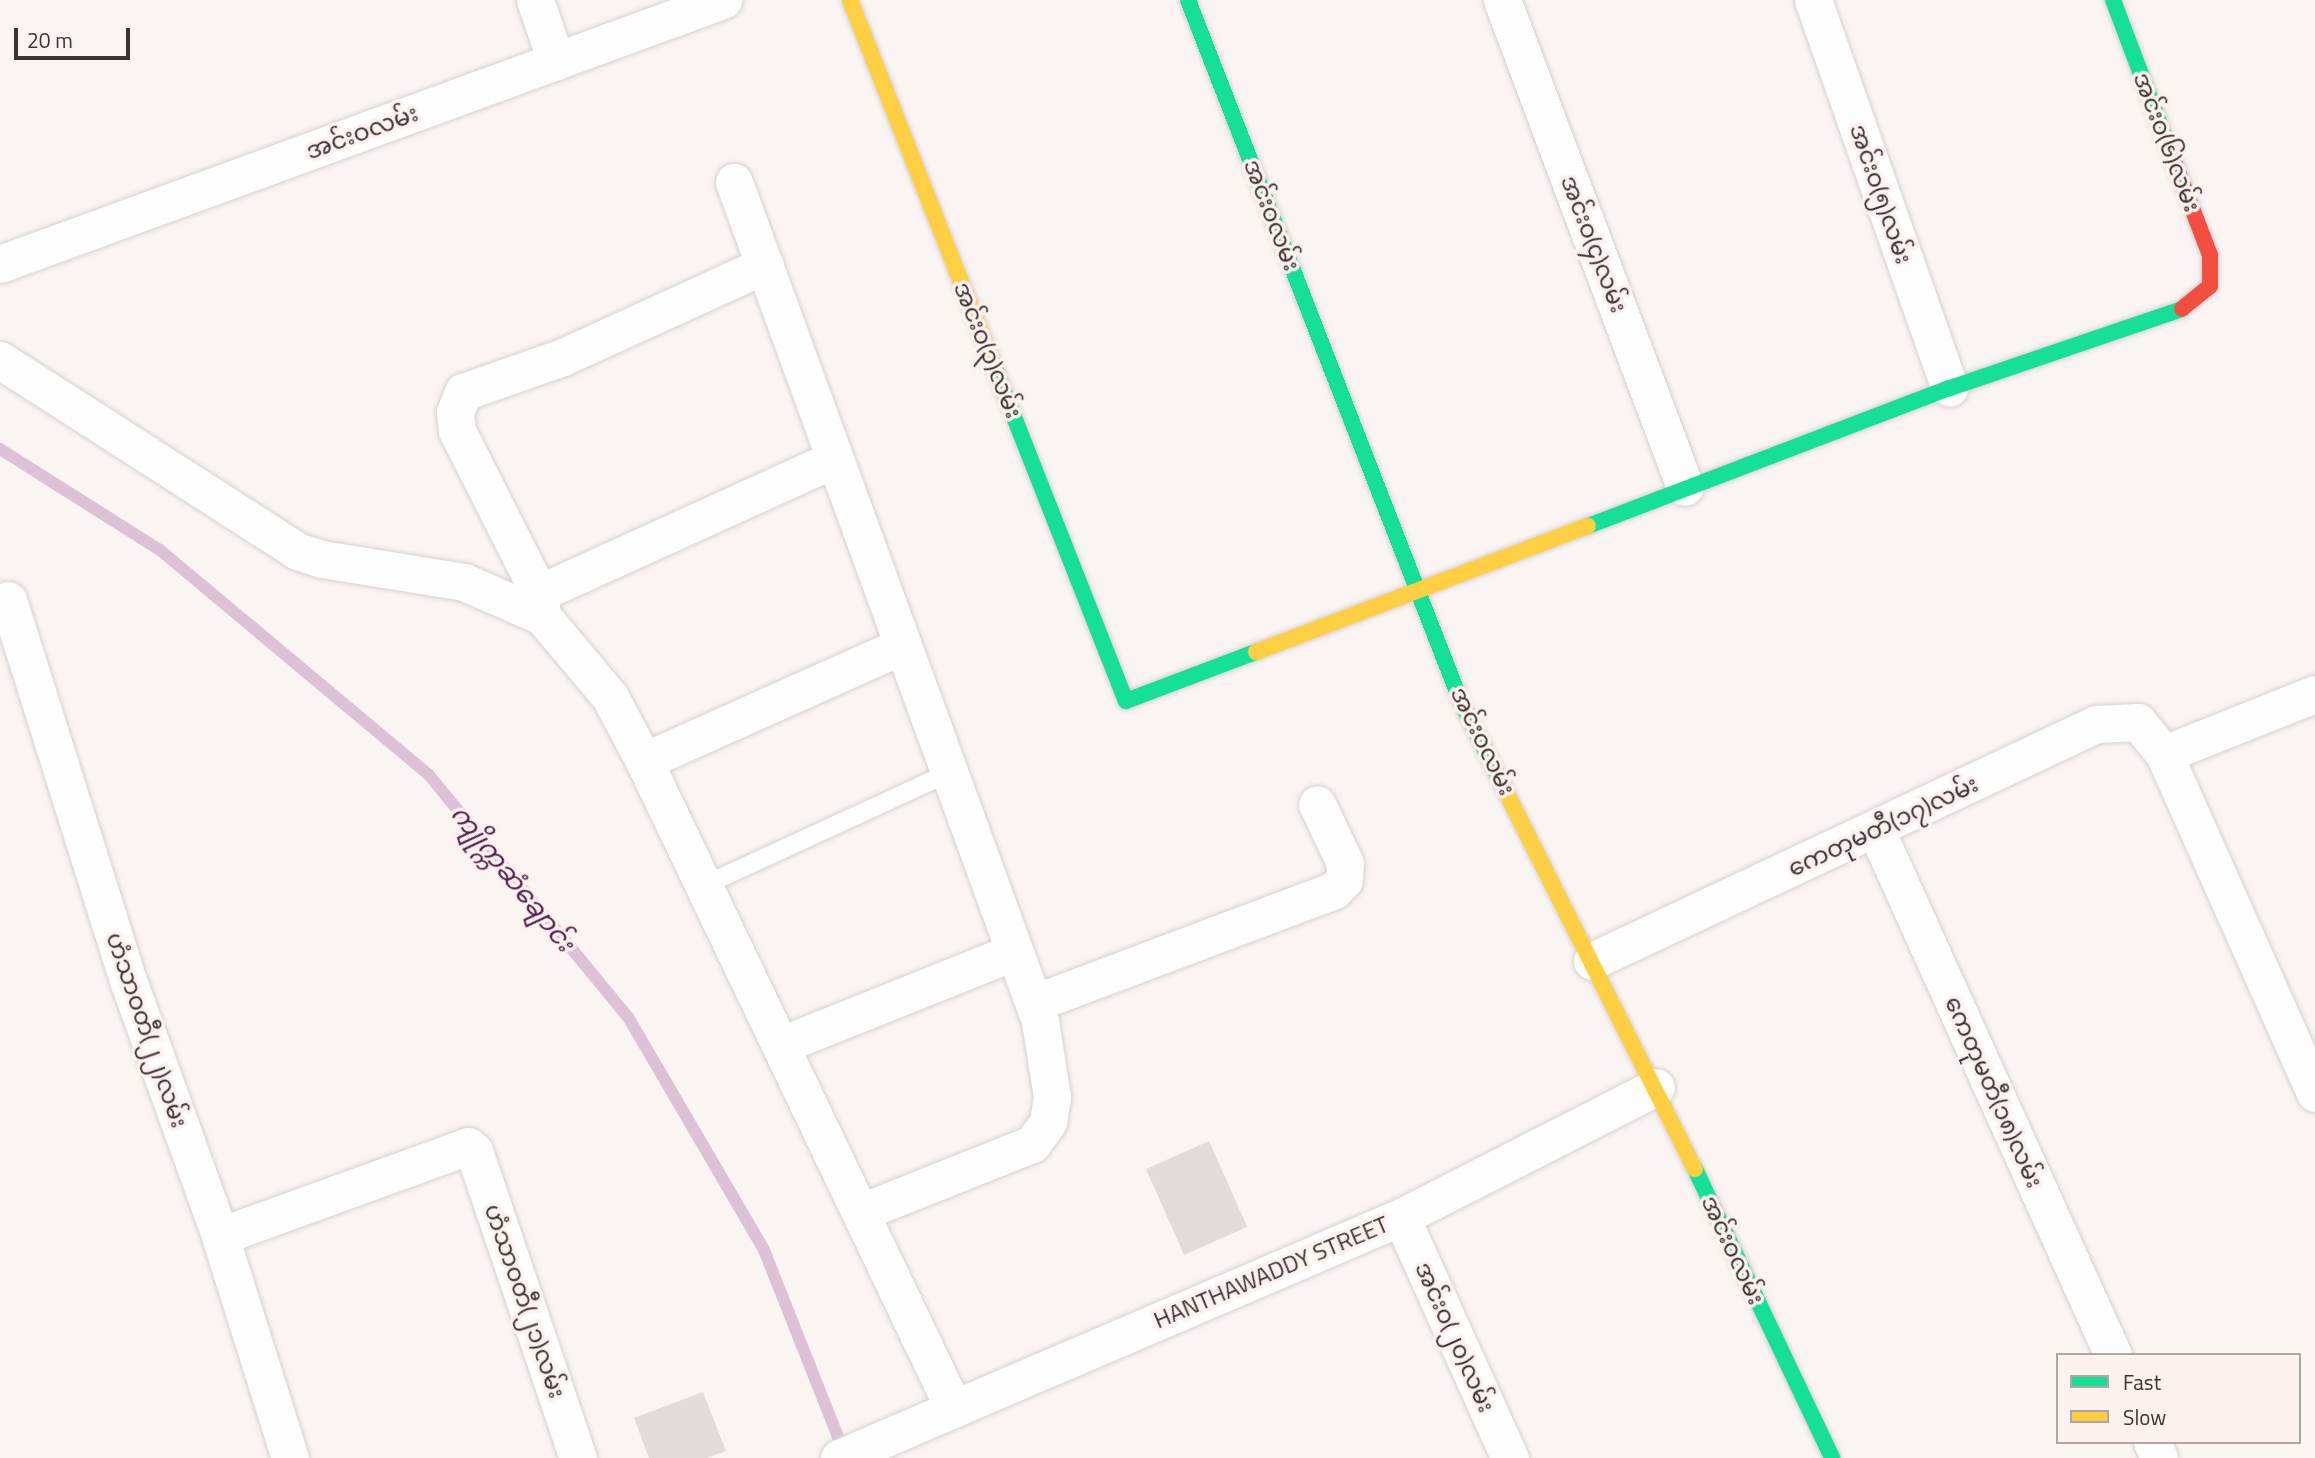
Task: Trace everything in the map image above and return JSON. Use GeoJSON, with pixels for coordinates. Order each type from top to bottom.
{"type":"FeatureCollection","features":[{"type":"Feature","properties":{"kind":"street"},"geometry":{"type":"LineString","coordinates":[[535,0],[556,61]]}},
{"type":"Feature","properties":{"kind":"street","name":"အင်းဝလမ်း"},"geometry":{"type":"LineString","coordinates":[[0,264],[723,0]]}},
{"type":"Feature","properties":{"kind":"street","name":"အင်းဝ(၃)လမ်း"},"geometry":{"type":"LineString","coordinates":[[850,0],[1126,701],[1417,588]]}},
{"type":"Feature","properties":{"kind":"street","name":"အင်းဝလမ်း"},"geometry":{"type":"LineString","coordinates":[[1188,0],[1461,702],[1656,1087],[1832,1458]]}},
{"type":"Feature","properties":{"kind":"street","name":"အင်းဝ(၄)လမ်း"},"geometry":{"type":"LineString","coordinates":[[1502,0],[1685,487]]}},
{"type":"Feature","properties":{"kind":"street","name":"အင်းဝ(၅)လမ်း"},"geometry":{"type":"LineString","coordinates":[[1813,0],[1950,388]]}},
{"type":"Feature","properties":{"kind":"street","name":"အင်းဝ(၆)လမ်း"},"geometry":{"type":"LineString","coordinates":[[1950,388],[2186,307],[2210,286],[2210,255],[2113,0]]}},
{"type":"Feature","properties":{"kind":"street"},"geometry":{"type":"LineString","coordinates":[[734,182],[901,646],[1034,1003],[1052,1097],[1048,1122],[1032,1144],[861,1212]]}},
{"type":"Feature","properties":{"kind":"street"},"geometry":{"type":"LineString","coordinates":[[765,265],[563,357],[463,392],[455,412],[457,432],[540,605],[610,696],[644,761],[954,1409]]}},
{"type":"Feature","properties":{"kind":"street"},"geometry":{"type":"LineString","coordinates":[[0,360],[297,551],[322,559],[464,582],[540,605],[834,459]]}},
{"type":"Feature","properties":{"kind":"street"},"geometry":{"type":"LineString","coordinates":[[1417,588],[1950,388]]}},
{"type":"Feature","properties":{"kind":"street","name":"ဟံသာဝတီ(၂၂)လမ်း"},"geometry":{"type":"LineString","coordinates":[[8,600],[129,983],[220,1236],[290,1458]]}},
{"type":"Feature","properties":{"kind":"street"},"geometry":{"type":"LineString","coordinates":[[644,761],[901,646]]}},
{"type":"Feature","properties":{"kind":"street"},"geometry":{"type":"LineString","coordinates":[[2164,754],[2315,694]]}},
{"type":"Feature","properties":{"kind":"street","name":"ကေတုမတီ(၁၇)လမ်း"},"geometry":{"type":"LineString","coordinates":[[1592,961],[1876,830],[2096,724],[2138,722],[2164,754],[2315,1093]]}},
{"type":"Feature","properties":{"kind":"street"},"geometry":{"type":"LineString","coordinates":[[1034,1003],[1334,890],[1344,880],[1345,863],[1317,804]]}},
{"type":"Feature","properties":{"kind":"street","name":"ကေတုမတီ(၁၈)လမ်း"},"geometry":{"type":"LineString","coordinates":[[1876,830],[2112,1353]]}},
{"type":"Feature","properties":{"kind":"street"},"geometry":{"type":"LineString","coordinates":[[781,1045],[1014,952]]}},
{"type":"Feature","properties":{"kind":"street","name":"HANTHAWADDY STREET"},"geometry":{"type":"LineString","coordinates":[[839,1458],[1401,1217],[1656,1087]]}},
{"type":"Feature","properties":{"kind":"street","name":"ဟံသာဝတီ(၂၁)လမ်း"},"geometry":{"type":"LineString","coordinates":[[220,1236],[468,1146],[474,1151],[578,1458]]}},
{"type":"Feature","properties":{"kind":"street","name":"အင်းဝ(၂၀)လမ်း"},"geometry":{"type":"LineString","coordinates":[[1401,1217],[1510,1458]]}},
{"type":"Feature","properties":{"kind":"lane"},"geometry":{"type":"LineString","coordinates":[[705,885],[948,774]]}},
{"type":"Feature","properties":{"kind":"building"},"geometry":{"type":"Polygon","coordinates":[[[1209,1141],[1247,1227],[1184,1255],[1146,1169],[1209,1141]]]}},
{"type":"Feature","properties":{"kind":"building"},"geometry":{"type":"Polygon","coordinates":[[[703,1392],[726,1451],[706,1458],[649,1458],[634,1418],[703,1392]]]}},
{"type":"Feature","properties":{"kind":"waterway","name":"ကျိုက္ကဆံချောင်း"},"geometry":{"type":"LineString","coordinates":[[0,449],[160,550],[429,775],[628,1017],[764,1250],[844,1452]]}},
{"type":"Feature","properties":{"kind":"traffic: fast"},"geometry":{"type":"LineString","coordinates":[[1188,0],[1461,702],[1505,790]]}},
{"type":"Feature","properties":{"kind":"traffic: fast"},"geometry":{"type":"LineString","coordinates":[[2113,0],[2166,140]]}},
{"type":"Feature","properties":{"kind":"traffic: fast"},"geometry":{"type":"LineString","coordinates":[[1588,526],[1950,388],[2182,309]]}},
{"type":"Feature","properties":{"kind":"traffic: fast"},"geometry":{"type":"LineString","coordinates":[[988,351],[1126,701],[1256,652]]}},
{"type":"Feature","properties":{"kind":"traffic: fast"},"geometry":{"type":"LineString","coordinates":[[1695,1169],[1832,1458]]}},
{"type":"Feature","properties":{"kind":"traffic: slow"},"geometry":{"type":"LineString","coordinates":[[850,0],[988,351]]}},
{"type":"Feature","properties":{"kind":"traffic: slow"},"geometry":{"type":"LineString","coordinates":[[1256,652],[1588,526]]}},
{"type":"Feature","properties":{"kind":"traffic: slow"},"geometry":{"type":"LineString","coordinates":[[1505,790],[1695,1169]]}},
{"type":"Feature","properties":{"kind":"traffic: jam"},"geometry":{"type":"LineString","coordinates":[[2166,140],[2210,255],[2210,286],[2182,309]]}}]}
